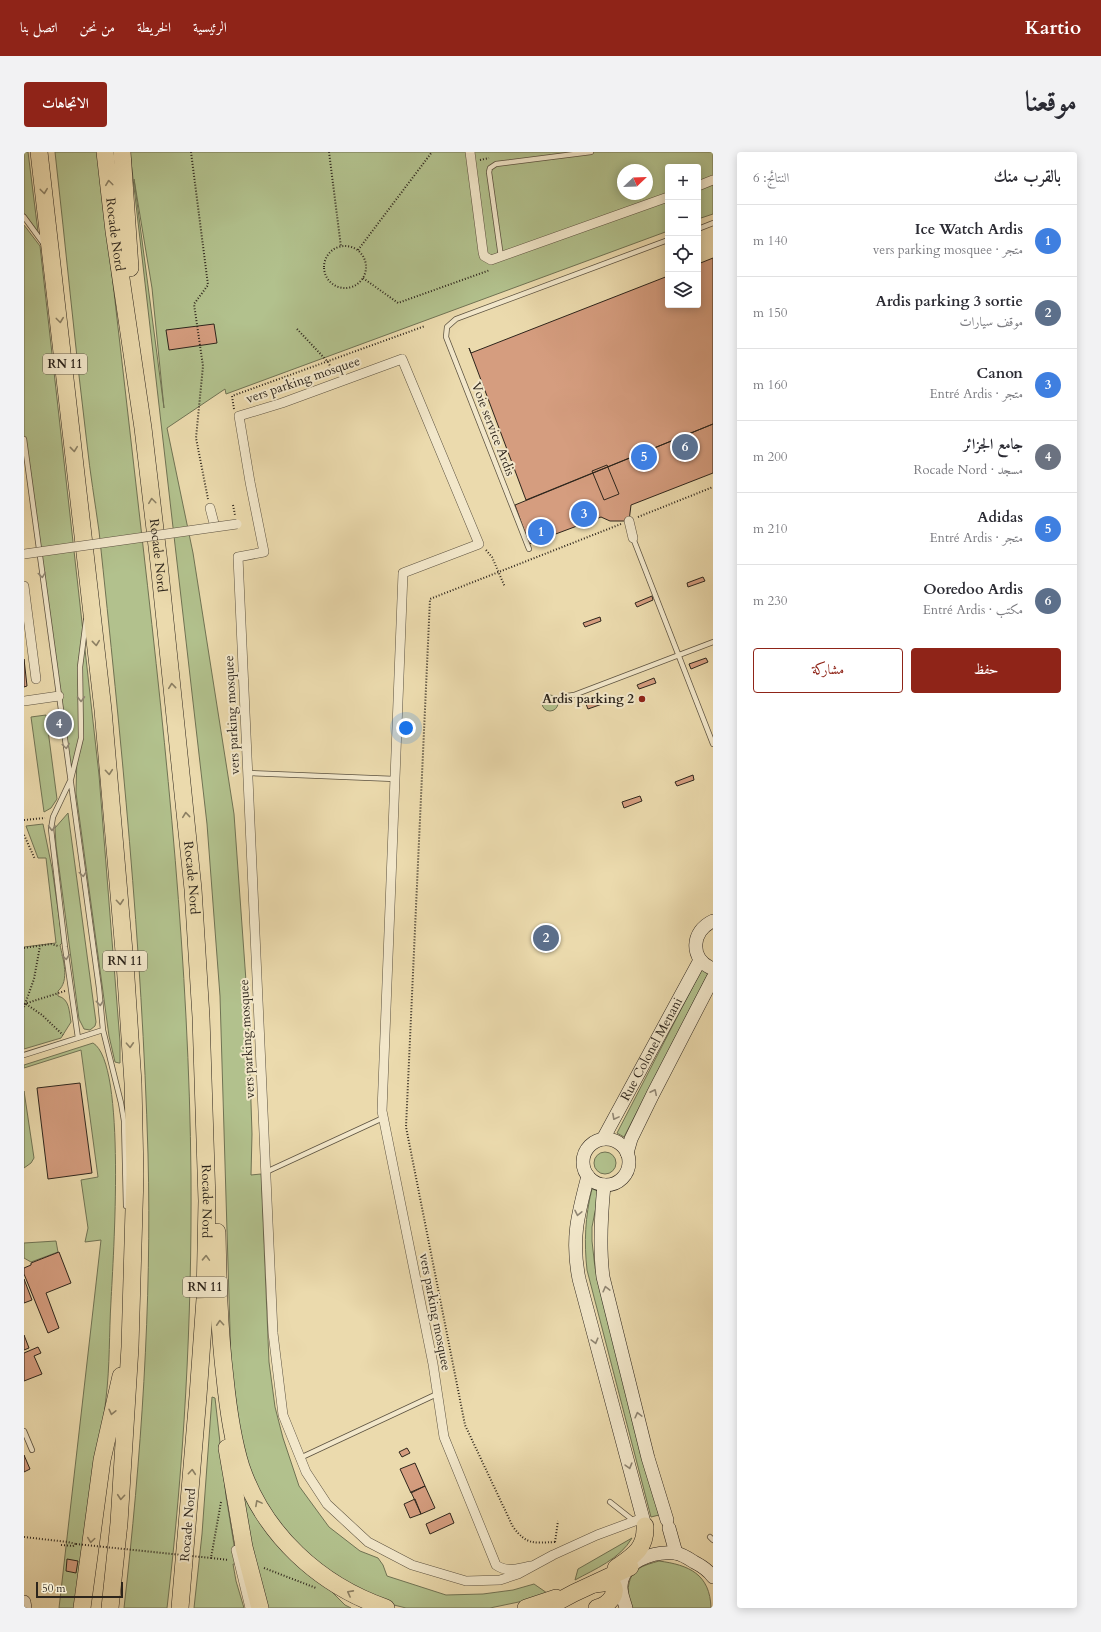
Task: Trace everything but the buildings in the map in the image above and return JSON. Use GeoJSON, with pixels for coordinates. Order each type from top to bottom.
{"type":"FeatureCollection","features":[{"type":"Feature","properties":{"kind":"highway","name":"RN 11"},"geometry":{"type":"LineString","coordinates":[[39,152],[89,576],[109,772],[126,963],[135,1135],[134,1242],[130,1347],[119,1523],[110,1608]]}},
{"type":"Feature","properties":{"kind":"highway","name":"Rocade Nord"},"geometry":{"type":"LineString","coordinates":[[105,152],[114,232],[145,444],[181,769],[193,889],[201,1025],[208,1200],[203,1321],[180,1608]]}},
{"type":"Feature","properties":{"kind":"highway","name":"RN 11"},"geometry":{"type":"LineString","coordinates":[[122,152],[130,264],[143,378],[145,444]]}},
{"type":"Feature","properties":{"kind":"highway"},"geometry":{"type":"LineString","coordinates":[[193,889],[202,934],[216,1131],[219,1312],[223,1423],[233,1485],[240,1558],[260,1608]]}},
{"type":"Feature","properties":{"kind":"highway"},"geometry":{"type":"LineString","coordinates":[[82,1608],[102,1460],[114,1403],[130,1347]]}},
{"type":"Feature","properties":{"kind":"highway"},"geometry":{"type":"LineString","coordinates":[[221,1348],[231,1424],[242,1468],[249,1486],[266,1518],[282,1539],[308,1564],[338,1586],[360,1598],[386,1608]]}},
{"type":"Feature","properties":{"kind":"highway"},"geometry":{"type":"LineString","coordinates":[[590,1585],[635,1554],[642,1546],[645,1539],[642,1525]]}},
{"type":"Feature","properties":{"kind":"highway"},"geometry":{"type":"LineString","coordinates":[[546,1608],[590,1585],[630,1567]]}},
{"type":"Feature","properties":{"kind":"highway"},"geometry":{"type":"LineString","coordinates":[[590,1585],[600,1582],[610,1582],[614,1588],[614,1595],[611,1599],[606,1604],[598,1608]]}},
{"type":"Feature","properties":{"kind":"highway"},"geometry":{"type":"LineString","coordinates":[[526,1608],[574,1593]]}},
{"type":"Feature","properties":{"kind":"street"},"geometry":{"type":"LineString","coordinates":[[470,152],[483,252],[484,256],[491,260],[665,198]]}},
{"type":"Feature","properties":{"kind":"street"},"geometry":{"type":"LineString","coordinates":[[701,185],[713,180]]}},
{"type":"Feature","properties":{"kind":"street","name":"vers parking mosquee"},"geometry":{"type":"LineString","coordinates":[[531,1566],[509,1570],[496,1566],[444,1438],[433,1364],[382,1111],[403,574],[479,544],[402,358],[282,403],[239,416],[264,552],[238,557],[273,1333],[283,1415],[306,1472],[327,1504],[368,1542],[412,1565],[466,1581],[500,1580],[518,1574],[553,1555],[642,1525]]}},
{"type":"Feature","properties":{"kind":"street"},"geometry":{"type":"LineString","coordinates":[[210,508],[215,527]]}},
{"type":"Feature","properties":{"kind":"street"},"geometry":{"type":"LineString","coordinates":[[629,521],[633,538]]}},
{"type":"Feature","properties":{"kind":"street"},"geometry":{"type":"LineString","coordinates":[[24,554],[236,524]]}},
{"type":"Feature","properties":{"kind":"street"},"geometry":{"type":"LineString","coordinates":[[24,586],[36,679]]}},
{"type":"Feature","properties":{"kind":"street"},"geometry":{"type":"LineString","coordinates":[[24,701],[59,696]]}},
{"type":"Feature","properties":{"kind":"street"},"geometry":{"type":"LineString","coordinates":[[713,921],[706,924],[699,933],[696,941],[696,951],[700,960],[713,969]]}},
{"type":"Feature","properties":{"kind":"street","name":"Rue Colonel Menani"},"geometry":{"type":"LineString","coordinates":[[603,1139],[700,960]]}},
{"type":"Feature","properties":{"kind":"street","name":"Rue Colonel Menani"},"geometry":{"type":"LineString","coordinates":[[628,1153],[631,1139],[713,978]]}},
{"type":"Feature","properties":{"kind":"street"},"geometry":{"type":"LineString","coordinates":[[603,1139],[610,1139],[618,1142],[628,1153],[628,1169],[620,1180],[612,1184],[604,1185],[594,1181],[588,1176],[584,1168],[583,1160],[586,1151],[596,1142],[603,1139]]}},
{"type":"Feature","properties":{"kind":"street"},"geometry":{"type":"LineString","coordinates":[[588,1176],[576,1224],[574,1242],[576,1262],[579,1279],[642,1525],[653,1554]]}},
{"type":"Feature","properties":{"kind":"street"},"geometry":{"type":"LineString","coordinates":[[604,1185],[600,1235],[603,1277],[648,1458],[676,1554]]}},
{"type":"Feature","properties":{"kind":"street"},"geometry":{"type":"LineString","coordinates":[[626,1608],[622,1598],[621,1586],[624,1576],[630,1567],[642,1558],[653,1554],[676,1554],[701,1565],[713,1577]]}},
{"type":"Feature","properties":{"kind":"street"},"geometry":{"type":"LineString","coordinates":[[240,1558],[250,1608]]}},
{"type":"Feature","properties":{"kind":"street"},"geometry":{"type":"LineString","coordinates":[[24,1602],[26,1608]]}},
{"type":"Feature","properties":{"kind":"lane"},"geometry":{"type":"LineString","coordinates":[[501,257],[488,172],[490,168],[496,164],[591,152]]}},
{"type":"Feature","properties":{"kind":"lane"},"geometry":{"type":"LineString","coordinates":[[24,217],[52,254]]}},
{"type":"Feature","properties":{"kind":"lane"},"geometry":{"type":"LineString","coordinates":[[701,228],[713,223]]}},
{"type":"Feature","properties":{"kind":"lane","name":"Voie service Ardis"},"geometry":{"type":"LineString","coordinates":[[528,549],[446,337],[447,327],[456,319],[665,241]]}},
{"type":"Feature","properties":{"kind":"lane"},"geometry":{"type":"LineString","coordinates":[[24,439],[71,779],[103,1030],[120,1098],[124,1121],[125,1194],[127,1211]]}},
{"type":"Feature","properties":{"kind":"lane"},"geometry":{"type":"LineString","coordinates":[[633,538],[713,744]]}},
{"type":"Feature","properties":{"kind":"lane"},"geometry":{"type":"LineString","coordinates":[[78,1038],[65,947],[51,829],[52,820],[71,779],[81,738],[80,667],[89,576]]}},
{"type":"Feature","properties":{"kind":"lane"},"geometry":{"type":"LineString","coordinates":[[567,696],[574,695],[713,642]]}},
{"type":"Feature","properties":{"kind":"lane"},"geometry":{"type":"LineString","coordinates":[[248,773],[395,779]]}},
{"type":"Feature","properties":{"kind":"lane"},"geometry":{"type":"LineString","coordinates":[[49,816],[56,812]]}},
{"type":"Feature","properties":{"kind":"lane"},"geometry":{"type":"LineString","coordinates":[[24,1055],[103,1030]]}},
{"type":"Feature","properties":{"kind":"lane"},"geometry":{"type":"LineString","coordinates":[[266,1172],[383,1118]]}},
{"type":"Feature","properties":{"kind":"lane"},"geometry":{"type":"LineString","coordinates":[[127,1217],[134,1242]]}},
{"type":"Feature","properties":{"kind":"lane"},"geometry":{"type":"LineString","coordinates":[[300,1458],[437,1394]]}},
{"type":"Feature","properties":{"kind":"lane"},"geometry":{"type":"LineString","coordinates":[[24,1431],[32,1450]]}},
{"type":"Feature","properties":{"kind":"lane"},"geometry":{"type":"LineString","coordinates":[[610,1502],[642,1525]]}},
{"type":"Feature","properties":{"kind":"path"},"geometry":{"type":"LineString","coordinates":[[191,152],[208,285],[194,304],[203,366],[196,438],[210,508]]}},
{"type":"Feature","properties":{"kind":"path"},"geometry":{"type":"LineString","coordinates":[[329,152],[341,247]]}},
{"type":"Feature","properties":{"kind":"path"},"geometry":{"type":"LineString","coordinates":[[358,250],[432,152]]}},
{"type":"Feature","properties":{"kind":"path"},"geometry":{"type":"LineString","coordinates":[[341,247],[358,250],[364,257],[366,264],[366,271],[363,278],[358,284],[352,287],[338,287],[331,283],[324,270],[327,256],[332,251],[341,247]]}},
{"type":"Feature","properties":{"kind":"path"},"geometry":{"type":"LineString","coordinates":[[328,362],[425,326]]}},
{"type":"Feature","properties":{"kind":"path"},"geometry":{"type":"LineString","coordinates":[[297,329],[328,362],[337,382]]}},
{"type":"Feature","properties":{"kind":"path"},"geometry":{"type":"LineString","coordinates":[[555,1542],[532,1543],[521,1537],[513,1527],[465,1425],[406,1127],[430,599],[713,487]]}},
{"type":"Feature","properties":{"kind":"path"},"geometry":{"type":"LineString","coordinates":[[479,544],[492,557],[505,587]]}},
{"type":"Feature","properties":{"kind":"path"},"geometry":{"type":"LineString","coordinates":[[24,820],[38,820],[49,816]]}},
{"type":"Feature","properties":{"kind":"path"},"geometry":{"type":"LineString","coordinates":[[24,835],[35,859]]}},
{"type":"Feature","properties":{"kind":"path"},"geometry":{"type":"LineString","coordinates":[[24,948],[51,944],[65,947]]}},
{"type":"Feature","properties":{"kind":"path"},"geometry":{"type":"LineString","coordinates":[[24,1007],[34,979],[40,946]]}},
{"type":"Feature","properties":{"kind":"path"},"geometry":{"type":"LineString","coordinates":[[25,1004],[71,989]]}},
{"type":"Feature","properties":{"kind":"path"},"geometry":{"type":"LineString","coordinates":[[25,1004],[50,1023],[69,1041]]}},
{"type":"Feature","properties":{"kind":"path"},"geometry":{"type":"LineString","coordinates":[[210,1558],[222,1499]]}},
{"type":"Feature","properties":{"kind":"path"},"geometry":{"type":"LineString","coordinates":[[553,1555],[558,1521]]}},
{"type":"Feature","properties":{"kind":"path"},"geometry":{"type":"LineString","coordinates":[[24,1537],[210,1558],[240,1558],[327,1593],[338,1586]]}},
{"type":"Feature","properties":{"kind":"path"},"geometry":{"type":"LineString","coordinates":[[61,1545],[74,1546],[76,1544]]}},
{"type":"Feature","properties":{"kind":"green space"},"geometry":{"type":"Polygon","coordinates":[[[24,152],[28,152],[38,232],[24,213],[24,152]]]}},
{"type":"Feature","properties":{"kind":"green space"},"geometry":{"type":"Polygon","coordinates":[[[55,152],[98,152],[152,624],[175,860],[186,1018],[191,1176],[191,1230],[186,1392],[178,1500],[167,1608],[124,1608],[140,1438],[147,1324],[149,1210],[145,1076],[130,842],[115,686],[99,531],[83,408],[55,152]]]}},
{"type":"Feature","properties":{"kind":"green space"},"geometry":{"type":"Polygon","coordinates":[[[130,152],[713,152],[713,214],[701,218],[701,164],[665,164],[665,232],[226,394],[225,389],[167,428],[193,553],[234,814],[248,1009],[252,1134],[251,1175],[261,1174],[269,1362],[275,1407],[283,1438],[299,1486],[329,1527],[360,1551],[378,1558],[383,1565],[387,1576],[446,1595],[483,1594],[513,1590],[534,1584],[547,1593],[533,1599],[490,1608],[406,1608],[386,1603],[345,1584],[298,1548],[270,1512],[249,1470],[241,1440],[231,1364],[220,996],[207,824],[130,152]],[[134,179],[164,408],[152,288],[134,179]]]}},
{"type":"Feature","properties":{"kind":"green space"},"geometry":{"type":"Polygon","coordinates":[[[24,225],[40,246],[99,775],[120,1042],[120,1063],[115,1062],[109,1036],[76,793],[77,755],[71,779],[24,439],[24,225]]]}},
{"type":"Feature","properties":{"kind":"green space"},"geometry":{"type":"Polygon","coordinates":[[[547,695],[553,695],[558,700],[556,709],[553,711],[547,711],[542,706],[542,700],[547,695]]]}},
{"type":"Feature","properties":{"kind":"green space"},"geometry":{"type":"Polygon","coordinates":[[[46,715],[57,799],[51,808],[44,812],[31,717],[46,715]]]}},
{"type":"Feature","properties":{"kind":"green space"},"geometry":{"type":"Polygon","coordinates":[[[68,813],[96,1022],[95,1026],[90,1030],[84,1029],[79,1019],[56,845],[55,828],[68,813]]]}},
{"type":"Feature","properties":{"kind":"green space"},"geometry":{"type":"Polygon","coordinates":[[[43,824],[52,868],[62,938],[62,943],[60,945],[65,970],[64,982],[58,991],[58,996],[67,1003],[71,1022],[61,1038],[24,1049],[24,947],[56,943],[46,858],[38,858],[26,826],[43,824]]]}},
{"type":"Feature","properties":{"kind":"green space"},"geometry":{"type":"Polygon","coordinates":[[[702,969],[709,972],[624,1137],[617,1133],[702,969]]]}},
{"type":"Feature","properties":{"kind":"green space"},"geometry":{"type":"Polygon","coordinates":[[[93,1043],[104,1058],[110,1086],[116,1164],[108,1374],[100,1450],[79,1608],[59,1608],[101,1240],[85,1242],[88,1228],[81,1180],[98,1177],[81,1050],[24,1068],[24,1065],[93,1043]]]}},
{"type":"Feature","properties":{"kind":"green space"},"geometry":{"type":"Polygon","coordinates":[[[24,1091],[34,1158],[31,1163],[24,1168],[24,1091]]]}},
{"type":"Feature","properties":{"kind":"green space"},"geometry":{"type":"Polygon","coordinates":[[[605,1152],[613,1155],[616,1163],[613,1171],[605,1174],[597,1171],[594,1163],[597,1155],[605,1152]]]}},
{"type":"Feature","properties":{"kind":"green space"},"geometry":{"type":"Polygon","coordinates":[[[592,1189],[599,1191],[592,1227],[595,1268],[659,1515],[651,1517],[587,1270],[586,1230],[592,1189]]]}},
{"type":"Feature","properties":{"kind":"green space"},"geometry":{"type":"Polygon","coordinates":[[[56,1241],[58,1252],[31,1262],[24,1258],[24,1243],[56,1241]]]}},
{"type":"Feature","properties":{"kind":"green space"},"geometry":{"type":"Polygon","coordinates":[[[212,1397],[215,1398],[226,1496],[236,1557],[236,1564],[233,1564],[236,1581],[244,1608],[194,1608],[202,1534],[212,1397]]]}},
{"type":"Feature","properties":{"kind":"green space"},"geometry":{"type":"Polygon","coordinates":[[[238,1477],[325,1585],[345,1605],[351,1608],[267,1608],[256,1572],[238,1477]]]}},
{"type":"Feature","properties":{"kind":"green space"},"geometry":{"type":"Polygon","coordinates":[[[632,1538],[614,1558],[575,1580],[578,1569],[632,1538]]]}},
{"type":"Feature","properties":{"kind":"green space"},"geometry":{"type":"Polygon","coordinates":[[[659,1561],[680,1565],[696,1573],[707,1587],[710,1596],[711,1608],[633,1608],[628,1593],[631,1577],[638,1569],[659,1561]]]}},
{"type":"Feature","properties":{"kind":"place","name":"Ooredoo Ardis"},"geometry":{"type":"Point","coordinates":[685,447]}},
{"type":"Feature","properties":{"kind":"place","name":"Adidas"},"geometry":{"type":"Point","coordinates":[644,457]}},
{"type":"Feature","properties":{"kind":"place","name":"Canon"},"geometry":{"type":"Point","coordinates":[584,514]}},
{"type":"Feature","properties":{"kind":"place","name":"Ice Watch Ardis"},"geometry":{"type":"Point","coordinates":[541,532]}},
{"type":"Feature","properties":{"kind":"place","name":"Ardis parking 2"},"geometry":{"type":"Point","coordinates":[642,699]}},
{"type":"Feature","properties":{"kind":"place","name":"جامع الجزائر"},"geometry":{"type":"Point","coordinates":[59,724]}},
{"type":"Feature","properties":{"kind":"place","name":"Ardis parking 3 sortie"},"geometry":{"type":"Point","coordinates":[546,938]}}]}
